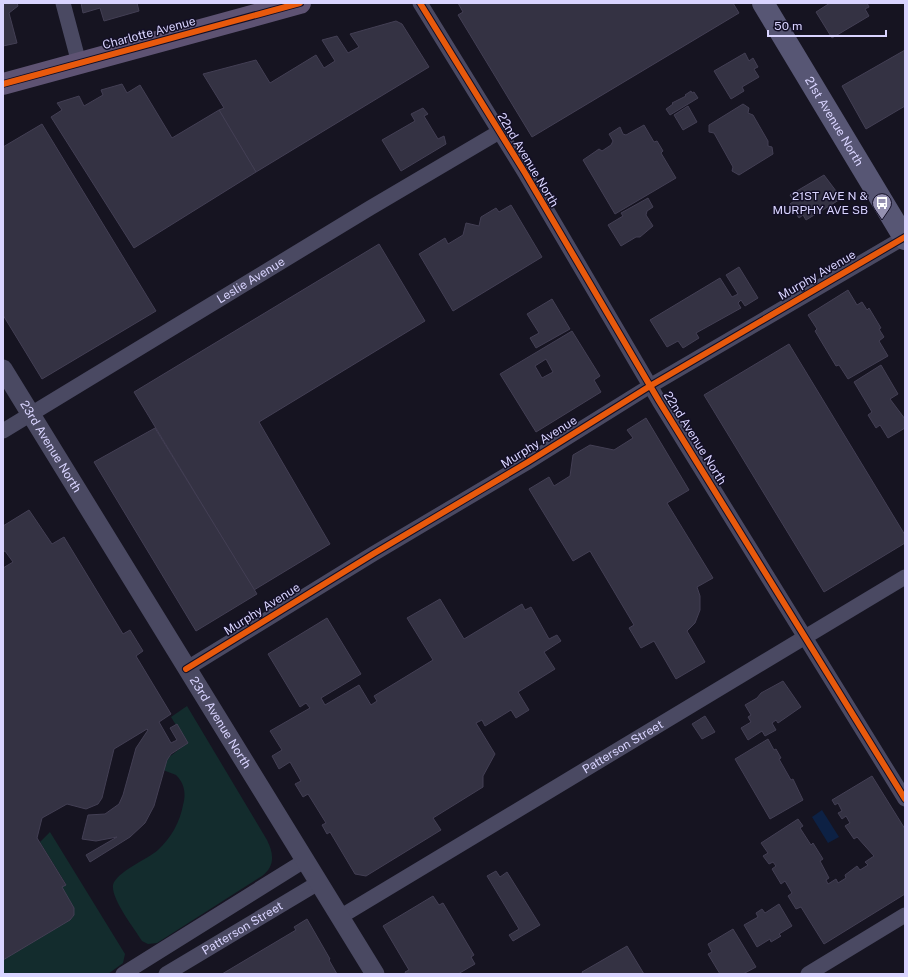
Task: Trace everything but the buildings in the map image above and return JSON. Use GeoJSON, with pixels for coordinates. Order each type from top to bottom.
{"type":"FeatureCollection","features":[{"type":"Feature","properties":{"kind":"main road","name":"Charlotte Avenue"},"geometry":{"type":"LineString","coordinates":[[3,84],[300,3]]}},
{"type":"Feature","properties":{"kind":"main road","name":"21st Avenue North"},"geometry":{"type":"LineString","coordinates":[[763,3],[905,238]]}},
{"type":"Feature","properties":{"kind":"street"},"geometry":{"type":"LineString","coordinates":[[63,3],[79,63]]}},
{"type":"Feature","properties":{"kind":"street","name":"22nd Avenue North"},"geometry":{"type":"LineString","coordinates":[[420,3],[499,132],[650,386],[905,799]]}},
{"type":"Feature","properties":{"kind":"street","name":"Leslie Avenue"},"geometry":{"type":"LineString","coordinates":[[3,431],[499,132]]}},
{"type":"Feature","properties":{"kind":"street","name":"Murphy Avenue"},"geometry":{"type":"LineString","coordinates":[[186,669],[366,558],[528,462],[650,386],[905,238]]}},
{"type":"Feature","properties":{"kind":"street","name":"23rd Avenue North"},"geometry":{"type":"LineString","coordinates":[[3,369],[374,974]]}},
{"type":"Feature","properties":{"kind":"street","name":"Patterson Street"},"geometry":{"type":"LineString","coordinates":[[340,917],[905,577]]}},
{"type":"Feature","properties":{"kind":"street"},"geometry":{"type":"LineString","coordinates":[[123,974],[304,861]]}},
{"type":"Feature","properties":{"kind":"street","name":"Patterson Street"},"geometry":{"type":"LineString","coordinates":[[166,974],[318,883]]}},
{"type":"Feature","properties":{"kind":"street"},"geometry":{"type":"LineString","coordinates":[[808,974],[905,915]]}},
{"type":"Feature","properties":{"kind":"green space"},"geometry":{"type":"Polygon","coordinates":[[[187,706],[267,840],[271,850],[272,860],[269,868],[262,876],[157,943],[148,944],[142,941],[119,905],[113,891],[113,885],[115,880],[120,875],[158,850],[167,840],[177,824],[184,801],[184,789],[176,775],[163,770],[168,758],[187,743],[171,717],[187,706]]]}},
{"type":"Feature","properties":{"kind":"green space"},"geometry":{"type":"Polygon","coordinates":[[[50,832],[125,954],[123,963],[108,974],[3,974],[3,960],[70,920],[74,915],[74,908],[62,887],[66,884],[40,842],[50,832]]]}},
{"type":"Feature","properties":{"kind":"water"},"geometry":{"type":"Polygon","coordinates":[[[822,810],[839,837],[828,843],[812,817],[822,810]]]}},
{"type":"Feature","properties":{"kind":"cycle path"},"geometry":{"type":"LineString","coordinates":[[3,84],[300,3]]}},
{"type":"Feature","properties":{"kind":"cycle path"},"geometry":{"type":"LineString","coordinates":[[420,3],[525,173],[659,401],[905,799]]}},
{"type":"Feature","properties":{"kind":"cycle path"},"geometry":{"type":"LineString","coordinates":[[186,669],[373,554],[528,462],[650,386],[905,237]]}},
{"type":"Feature","properties":{"kind":"place","name":"21ST AVE N & MURPHY AVE SB"},"geometry":{"type":"Point","coordinates":[882,220]}}]}
